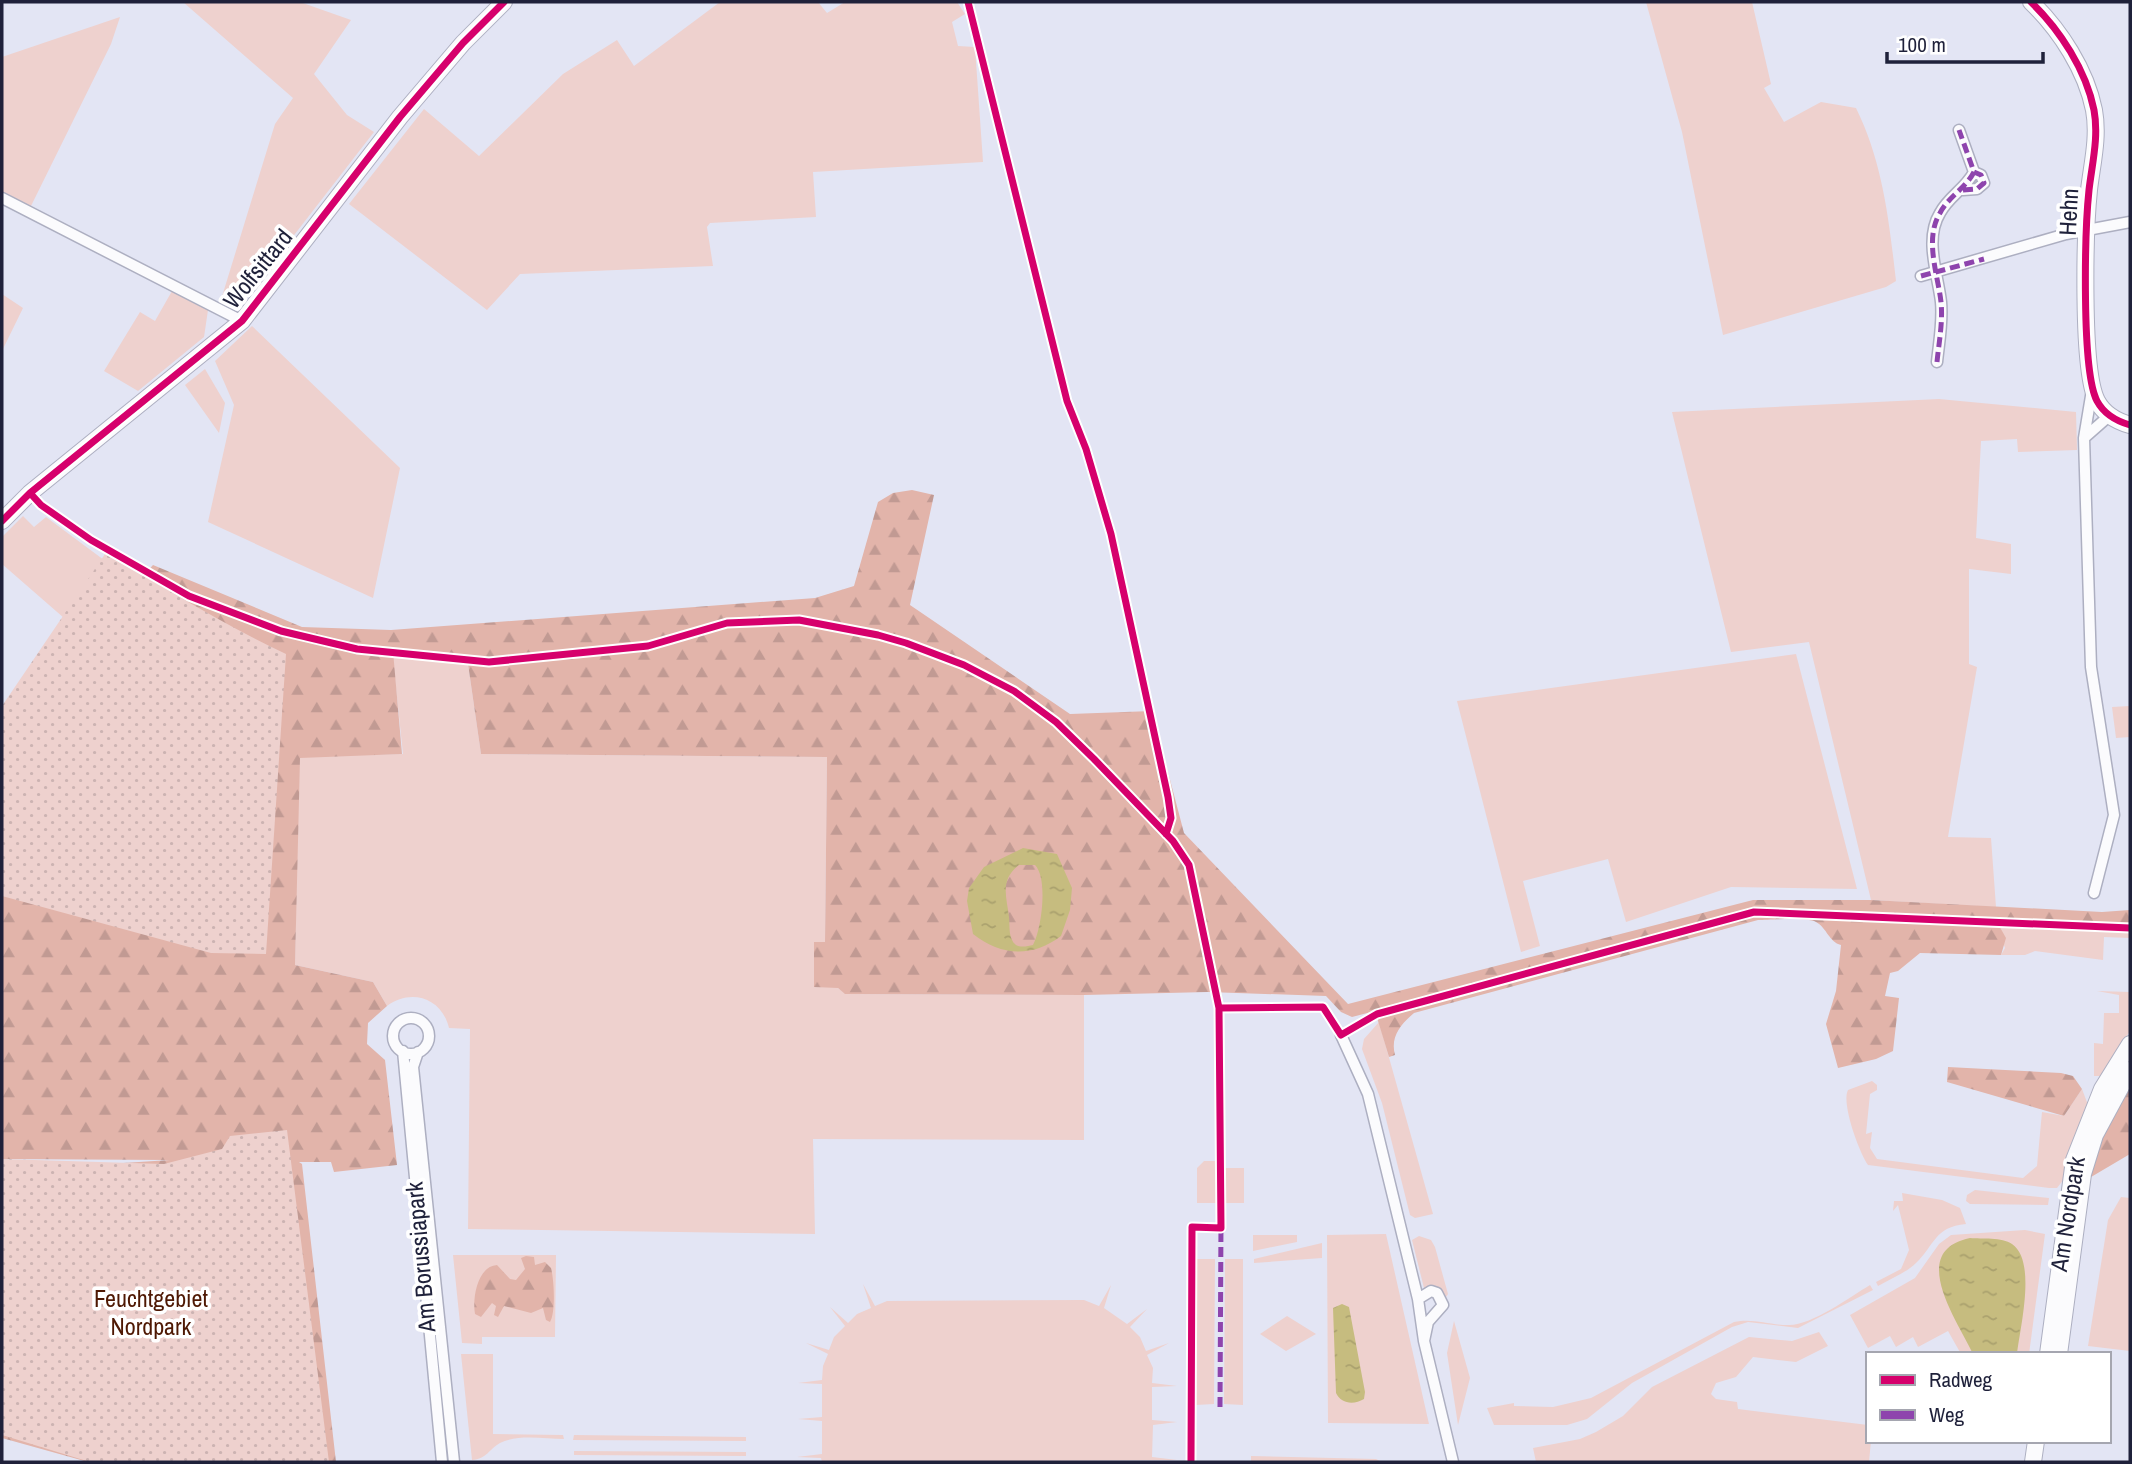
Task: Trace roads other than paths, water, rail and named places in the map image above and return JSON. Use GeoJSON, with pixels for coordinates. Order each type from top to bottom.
{"type":"FeatureCollection","features":[{"type":"Feature","properties":{"kind":"street","name":"Wolfsittard"},"geometry":{"type":"LineString","coordinates":[[2,521],[30,493],[243,321],[400,117],[463,43],[504,2]]}},
{"type":"Feature","properties":{"kind":"street","name":"Hehn"},"geometry":{"type":"LineString","coordinates":[[2031,2],[2062,37],[2094,109],[2096,129],[2086,230],[2092,388],[2084,438],[2091,667],[2114,815],[2094,893]]}},
{"type":"Feature","properties":{"kind":"street"},"geometry":{"type":"LineString","coordinates":[[1937,362],[1941,303],[1934,274],[1933,232],[1939,213],[1963,190],[1974,172],[1959,130]]}},
{"type":"Feature","properties":{"kind":"street","name":"Wolfsittard"},"geometry":{"type":"LineString","coordinates":[[2,198],[243,321]]}},
{"type":"Feature","properties":{"kind":"street","name":"Hehn"},"geometry":{"type":"LineString","coordinates":[[2086,230],[2130,222]]}},
{"type":"Feature","properties":{"kind":"street"},"geometry":{"type":"LineString","coordinates":[[1921,276],[2086,230]]}},
{"type":"Feature","properties":{"kind":"street","name":"Hehn"},"geometry":{"type":"LineString","coordinates":[[2092,388],[2097,402],[2109,416]]}},
{"type":"Feature","properties":{"kind":"street"},"geometry":{"type":"LineString","coordinates":[[2084,438],[2109,416],[2130,425]]}},
{"type":"Feature","properties":{"kind":"street","name":"Am Borussiapark"},"geometry":{"type":"LineString","coordinates":[[442,1462],[403,1051],[395,1041],[394,1031],[401,1021],[411,1018],[422,1021],[428,1032],[427,1044],[418,1052],[413,1067],[454,1462]]}},
{"type":"Feature","properties":{"kind":"street"},"geometry":{"type":"LineString","coordinates":[[1341,1035],[1371,1104],[1419,1298],[1424,1341],[1454,1462]]}},
{"type":"Feature","properties":{"kind":"street","name":"Am Nordpark"},"geometry":{"type":"LineString","coordinates":[[2048,1352],[2074,1160],[2102,1089],[2130,1044]]}},
{"type":"Feature","properties":{"kind":"street"},"geometry":{"type":"LineString","coordinates":[[403,1051],[418,1052]]}},
{"type":"Feature","properties":{"kind":"street","name":"Am Nordpark"},"geometry":{"type":"LineString","coordinates":[[2059,1352],[2083,1174],[2095,1135],[2130,1070]]}},
{"type":"Feature","properties":{"kind":"street"},"geometry":{"type":"LineString","coordinates":[[1419,1298],[1431,1291],[1437,1293],[1443,1306],[1428,1322],[1424,1341]]}},
{"type":"Feature","properties":{"kind":"street"},"geometry":{"type":"LineString","coordinates":[[2033,1462],[2036,1443]]}},
{"type":"Feature","properties":{"kind":"street"},"geometry":{"type":"LineString","coordinates":[[2045,1462],[2047,1443]]}},
{"type":"Feature","properties":{"kind":"water"},"geometry":{"type":"Polygon","coordinates":[[[1023,848],[1057,854],[1072,888],[1070,910],[1061,936],[1039,948],[1017,951],[994,947],[973,934],[967,901],[969,888],[984,867],[1023,848]],[[1019,865],[1007,883],[1011,936],[1013,942],[1020,946],[1033,945],[1039,927],[1042,892],[1039,871],[1035,865],[1019,865]]]}},
{"type":"Feature","properties":{"kind":"water"},"geometry":{"type":"Polygon","coordinates":[[[1970,1238],[2003,1240],[2020,1252],[2024,1265],[2025,1295],[2017,1352],[1972,1352],[1948,1306],[1942,1288],[1939,1271],[1942,1257],[1951,1245],[1970,1238]]]}},
{"type":"Feature","properties":{"kind":"water"},"geometry":{"type":"Polygon","coordinates":[[[1342,1304],[1349,1307],[1365,1392],[1364,1399],[1352,1403],[1344,1401],[1336,1393],[1333,1308],[1342,1304]]]}},
{"type":"Feature","properties":{"kind":"park label","name":"Feuchtgebiet Nordpark"},"geometry":{"type":"Point","coordinates":[151,1313]}}]}
